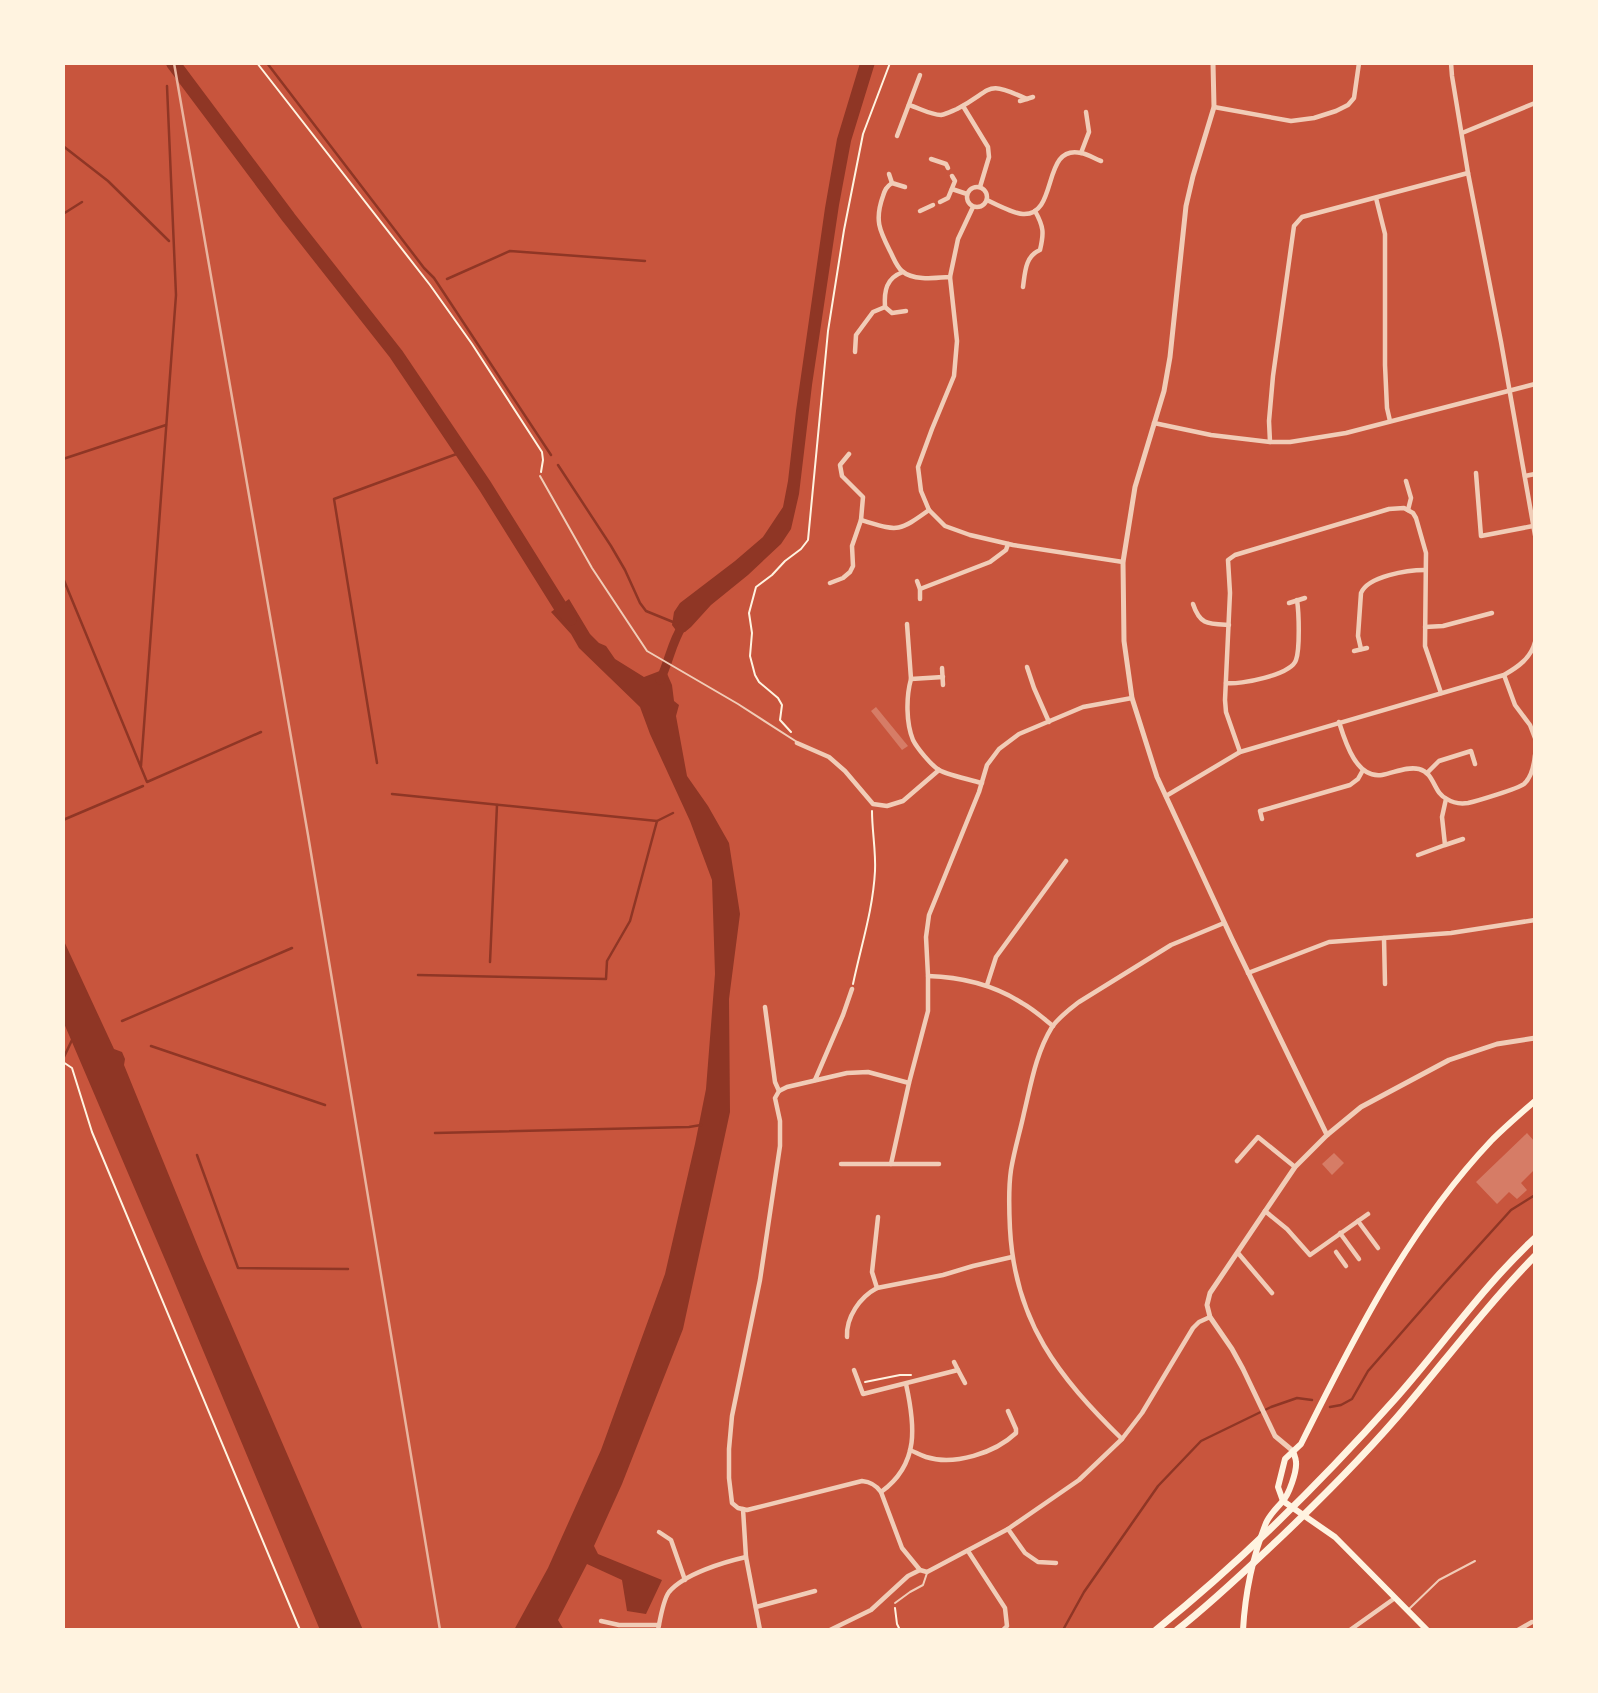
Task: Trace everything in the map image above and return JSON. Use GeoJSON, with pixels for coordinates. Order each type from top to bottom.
{"type":"FeatureCollection","features":[{"type":"Feature","properties":{"kind":"highway"},"geometry":{"type":"LineString","coordinates":[[1156,1630],[1208,1589],[1324,1478],[1399,1396],[1499,1275],[1535,1238]]}},
{"type":"Feature","properties":{"kind":"highway"},"geometry":{"type":"LineString","coordinates":[[1177,1630],[1216,1599],[1333,1487],[1410,1403],[1469,1329],[1535,1256]]}},
{"type":"Feature","properties":{"kind":"main road"},"geometry":{"type":"LineString","coordinates":[[1427,1630],[1335,1538],[1283,1501],[1278,1490],[1279,1483],[1285,1459],[1301,1444],[1373,1305],[1411,1242],[1446,1194],[1492,1140],[1535,1101]]}},
{"type":"Feature","properties":{"kind":"main road"},"geometry":{"type":"LineString","coordinates":[[1243,1630],[1250,1580],[1265,1527],[1290,1491],[1296,1462],[1293,1451]]}},
{"type":"Feature","properties":{"kind":"street"},"geometry":{"type":"LineString","coordinates":[[1213,63],[1214,107],[1189,194],[1164,391],[1135,487],[1123,562],[1124,641],[1132,698],[1150,757],[1166,796],[1327,1135]]}},
{"type":"Feature","properties":{"kind":"street"},"geometry":{"type":"LineString","coordinates":[[1214,107],[1291,121],[1314,118],[1336,111],[1348,105],[1354,98],[1359,63]]}},
{"type":"Feature","properties":{"kind":"street"},"geometry":{"type":"LineString","coordinates":[[1451,63],[1468,173],[1535,535]]}},
{"type":"Feature","properties":{"kind":"street"},"geometry":{"type":"LineString","coordinates":[[897,136],[920,75]]}},
{"type":"Feature","properties":{"kind":"street"},"geometry":{"type":"LineString","coordinates":[[909,105],[944,115],[989,88],[997,87],[1030,98],[1020,101]]}},
{"type":"Feature","properties":{"kind":"street"},"geometry":{"type":"LineString","coordinates":[[1462,133],[1535,103]]}},
{"type":"Feature","properties":{"kind":"street"},"geometry":{"type":"LineString","coordinates":[[962,106],[988,147],[989,157],[980,187]]}},
{"type":"Feature","properties":{"kind":"street"},"geometry":{"type":"LineString","coordinates":[[1081,153],[1089,132],[1086,112]]}},
{"type":"Feature","properties":{"kind":"street"},"geometry":{"type":"LineString","coordinates":[[987,200],[1023,214],[1035,211],[1042,205],[1057,162],[1064,155],[1081,153],[1101,161]]}},
{"type":"Feature","properties":{"kind":"street"},"geometry":{"type":"LineString","coordinates":[[931,159],[946,164],[948,168]]}},
{"type":"Feature","properties":{"kind":"street"},"geometry":{"type":"LineString","coordinates":[[1270,442],[1273,376],[1297,220],[1468,173]]}},
{"type":"Feature","properties":{"kind":"street"},"geometry":{"type":"LineString","coordinates":[[889,174],[892,183]]}},
{"type":"Feature","properties":{"kind":"street"},"geometry":{"type":"LineString","coordinates":[[940,202],[948,198],[954,181],[952,176]]}},
{"type":"Feature","properties":{"kind":"street"},"geometry":{"type":"LineString","coordinates":[[892,183],[905,187]]}},
{"type":"Feature","properties":{"kind":"street"},"geometry":{"type":"LineString","coordinates":[[892,183],[886,187],[878,221],[880,232],[895,262],[902,272],[913,276],[950,277]]}},
{"type":"Feature","properties":{"kind":"street"},"geometry":{"type":"LineString","coordinates":[[980,187],[986,192],[987,200],[983,206],[973,207],[967,202],[967,194],[972,188],[980,187]]}},
{"type":"Feature","properties":{"kind":"street"},"geometry":{"type":"LineString","coordinates":[[952,189],[967,194]]}},
{"type":"Feature","properties":{"kind":"street"},"geometry":{"type":"LineString","coordinates":[[1376,198],[1385,234],[1385,365],[1390,421]]}},
{"type":"Feature","properties":{"kind":"street"},"geometry":{"type":"LineString","coordinates":[[920,211],[933,205]]}},
{"type":"Feature","properties":{"kind":"street"},"geometry":{"type":"LineString","coordinates":[[973,207],[958,239],[950,277],[957,341],[954,376],[918,467],[921,491],[929,510],[945,526],[970,535],[1123,562]]}},
{"type":"Feature","properties":{"kind":"street"},"geometry":{"type":"LineString","coordinates":[[1023,287],[1027,261],[1033,253],[1040,250],[1044,234],[1042,223],[1035,211]]}},
{"type":"Feature","properties":{"kind":"street"},"geometry":{"type":"LineString","coordinates":[[885,307],[886,286],[894,275],[902,272]]}},
{"type":"Feature","properties":{"kind":"street"},"geometry":{"type":"LineString","coordinates":[[885,307],[892,313],[906,311]]}},
{"type":"Feature","properties":{"kind":"street"},"geometry":{"type":"LineString","coordinates":[[855,352],[856,335],[873,312],[885,307]]}},
{"type":"Feature","properties":{"kind":"street"},"geometry":{"type":"LineString","coordinates":[[1154,423],[1211,435],[1270,442],[1314,439],[1535,384]]}},
{"type":"Feature","properties":{"kind":"street"},"geometry":{"type":"LineString","coordinates":[[830,583],[843,578],[853,566],[852,546],[861,520],[863,497],[842,476],[840,465],[849,453]]}},
{"type":"Feature","properties":{"kind":"street"},"geometry":{"type":"LineString","coordinates":[[1476,473],[1481,536],[1533,526]]}},
{"type":"Feature","properties":{"kind":"street"},"geometry":{"type":"LineString","coordinates":[[1525,476],[1535,474]]}},
{"type":"Feature","properties":{"kind":"street"},"geometry":{"type":"LineString","coordinates":[[1406,481],[1411,498],[1408,510]]}},
{"type":"Feature","properties":{"kind":"street"},"geometry":{"type":"LineString","coordinates":[[1240,752],[1226,712],[1225,700],[1230,593],[1228,561],[1235,555],[1389,509],[1404,508],[1416,518],[1426,553],[1425,646],[1441,693]]}},
{"type":"Feature","properties":{"kind":"street"},"geometry":{"type":"LineString","coordinates":[[861,520],[897,529],[905,527],[929,510]]}},
{"type":"Feature","properties":{"kind":"street"},"geometry":{"type":"LineString","coordinates":[[920,589],[990,562],[1006,550],[1009,544]]}},
{"type":"Feature","properties":{"kind":"street"},"geometry":{"type":"LineString","coordinates":[[1354,651],[1364,649],[1358,636],[1363,587],[1378,579],[1412,570],[1426,570]]}},
{"type":"Feature","properties":{"kind":"street"},"geometry":{"type":"LineString","coordinates":[[917,581],[920,599]]}},
{"type":"Feature","properties":{"kind":"street"},"geometry":{"type":"LineString","coordinates":[[1289,603],[1305,598]]}},
{"type":"Feature","properties":{"kind":"street"},"geometry":{"type":"LineString","coordinates":[[1226,684],[1266,677],[1285,671],[1294,664],[1297,659],[1297,600]]}},
{"type":"Feature","properties":{"kind":"street"},"geometry":{"type":"LineString","coordinates":[[1193,604],[1196,613],[1204,622],[1210,625],[1228,625]]}},
{"type":"Feature","properties":{"kind":"street"},"geometry":{"type":"LineString","coordinates":[[1426,627],[1443,626],[1492,612]]}},
{"type":"Feature","properties":{"kind":"street"},"geometry":{"type":"LineString","coordinates":[[1479,616],[1482,626]]}},
{"type":"Feature","properties":{"kind":"street"},"geometry":{"type":"LineString","coordinates":[[907,624],[911,679],[908,689],[909,720],[913,741],[939,770],[982,783]]}},
{"type":"Feature","properties":{"kind":"street"},"geometry":{"type":"LineString","coordinates":[[1166,796],[1240,752],[1504,675],[1516,669],[1535,646]]}},
{"type":"Feature","properties":{"kind":"street"},"geometry":{"type":"LineString","coordinates":[[1027,667],[1049,722]]}},
{"type":"Feature","properties":{"kind":"street"},"geometry":{"type":"LineString","coordinates":[[942,668],[943,685]]}},
{"type":"Feature","properties":{"kind":"street"},"geometry":{"type":"LineString","coordinates":[[1504,675],[1515,705],[1530,725],[1535,738]]}},
{"type":"Feature","properties":{"kind":"street"},"geometry":{"type":"LineString","coordinates":[[911,679],[943,677]]}},
{"type":"Feature","properties":{"kind":"street"},"geometry":{"type":"LineString","coordinates":[[891,1164],[928,1011],[926,937],[929,915],[987,765],[999,749],[1019,734],[1083,707],[1132,698]]}},
{"type":"Feature","properties":{"kind":"street"},"geometry":{"type":"LineString","coordinates":[[1339,722],[1349,748],[1363,771],[1380,776],[1419,769],[1427,773],[1440,795],[1458,803],[1469,803],[1524,784],[1532,778],[1535,755]]}},
{"type":"Feature","properties":{"kind":"street"},"geometry":{"type":"LineString","coordinates":[[797,743],[829,757],[845,771],[873,804],[887,806],[903,801],[939,770]]}},
{"type":"Feature","properties":{"kind":"street"},"geometry":{"type":"LineString","coordinates":[[1427,773],[1439,761],[1471,751],[1475,764]]}},
{"type":"Feature","properties":{"kind":"street"},"geometry":{"type":"LineString","coordinates":[[1262,819],[1260,811],[1350,785],[1363,771]]}},
{"type":"Feature","properties":{"kind":"street"},"geometry":{"type":"LineString","coordinates":[[1445,845],[1442,817],[1446,799]]}},
{"type":"Feature","properties":{"kind":"street"},"geometry":{"type":"LineString","coordinates":[[1418,855],[1462,839]]}},
{"type":"Feature","properties":{"kind":"street"},"geometry":{"type":"LineString","coordinates":[[987,985],[996,957],[1066,861]]}},
{"type":"Feature","properties":{"kind":"street"},"geometry":{"type":"LineString","coordinates":[[1248,973],[1323,943],[1451,933],[1535,920]]}},
{"type":"Feature","properties":{"kind":"street"},"geometry":{"type":"LineString","coordinates":[[1122,1439],[1072,1387],[1047,1352],[1022,1300],[1012,1257],[1009,1200],[1011,1170],[1041,1049],[1053,1026],[1079,1002],[1171,945],[1224,923]]}},
{"type":"Feature","properties":{"kind":"street"},"geometry":{"type":"LineString","coordinates":[[1384,938],[1385,984]]}},
{"type":"Feature","properties":{"kind":"street"},"geometry":{"type":"LineString","coordinates":[[928,976],[943,976],[987,985],[1022,1003],[1053,1026]]}},
{"type":"Feature","properties":{"kind":"street"},"geometry":{"type":"LineString","coordinates":[[815,1081],[852,989]]}},
{"type":"Feature","properties":{"kind":"street"},"geometry":{"type":"LineString","coordinates":[[765,1007],[775,1082],[779,1091]]}},
{"type":"Feature","properties":{"kind":"street"},"geometry":{"type":"LineString","coordinates":[[1293,1451],[1275,1436],[1232,1349],[1210,1317],[1207,1305],[1210,1293],[1296,1167],[1327,1135],[1361,1107],[1449,1060],[1497,1044],[1535,1038]]}},
{"type":"Feature","properties":{"kind":"street"},"geometry":{"type":"LineString","coordinates":[[909,1083],[868,1072],[847,1073],[787,1087],[779,1091],[775,1098],[780,1121],[780,1146],[763,1262],[732,1416],[729,1449],[732,1503],[738,1508],[747,1510],[862,1481],[870,1482],[881,1492],[902,1548],[920,1570],[927,1572],[1008,1529],[1079,1480],[1122,1439],[1142,1413],[1193,1328],[1210,1317]]}},
{"type":"Feature","properties":{"kind":"street"},"geometry":{"type":"LineString","coordinates":[[1237,1161],[1258,1136],[1296,1167]]}},
{"type":"Feature","properties":{"kind":"street"},"geometry":{"type":"LineString","coordinates":[[841,1164],[939,1164]]}},
{"type":"Feature","properties":{"kind":"street"},"geometry":{"type":"LineString","coordinates":[[1265,1211],[1287,1229],[1310,1255],[1330,1244],[1340,1233],[1368,1214]]}},
{"type":"Feature","properties":{"kind":"street"},"geometry":{"type":"LineString","coordinates":[[877,1288],[872,1272],[878,1217]]}},
{"type":"Feature","properties":{"kind":"street"},"geometry":{"type":"LineString","coordinates":[[1358,1221],[1377,1248]]}},
{"type":"Feature","properties":{"kind":"street"},"geometry":{"type":"LineString","coordinates":[[1340,1233],[1359,1259]]}},
{"type":"Feature","properties":{"kind":"street"},"geometry":{"type":"LineString","coordinates":[[1336,1252],[1346,1266]]}},
{"type":"Feature","properties":{"kind":"street"},"geometry":{"type":"LineString","coordinates":[[1238,1253],[1272,1293]]}},
{"type":"Feature","properties":{"kind":"street"},"geometry":{"type":"LineString","coordinates":[[847,1337],[850,1317],[871,1291],[877,1288],[943,1275],[1012,1257]]}},
{"type":"Feature","properties":{"kind":"street"},"geometry":{"type":"LineString","coordinates":[[954,1362],[965,1383]]}},
{"type":"Feature","properties":{"kind":"street"},"geometry":{"type":"LineString","coordinates":[[855,1370],[863,1394],[958,1370]]}},
{"type":"Feature","properties":{"kind":"street"},"geometry":{"type":"LineString","coordinates":[[881,1492],[894,1481],[903,1467],[913,1439],[906,1384]]}},
{"type":"Feature","properties":{"kind":"street"},"geometry":{"type":"LineString","coordinates":[[910,1450],[925,1457],[943,1460],[974,1455],[1004,1442],[1016,1433],[1008,1411]]}},
{"type":"Feature","properties":{"kind":"street"},"geometry":{"type":"LineString","coordinates":[[743,1509],[746,1556],[760,1630]]}},
{"type":"Feature","properties":{"kind":"street"},"geometry":{"type":"LineString","coordinates":[[1008,1529],[1025,1553],[1038,1562],[1056,1563]]}},
{"type":"Feature","properties":{"kind":"street"},"geometry":{"type":"LineString","coordinates":[[659,1532],[671,1540],[685,1580]]}},
{"type":"Feature","properties":{"kind":"street"},"geometry":{"type":"LineString","coordinates":[[968,1551],[1005,1608],[1007,1626],[1003,1630]]}},
{"type":"Feature","properties":{"kind":"street"},"geometry":{"type":"LineString","coordinates":[[601,1621],[658,1628],[668,1593],[685,1580],[718,1563],[746,1556]]}},
{"type":"Feature","properties":{"kind":"street"},"geometry":{"type":"LineString","coordinates":[[830,1630],[871,1609],[908,1576],[920,1570]]}},
{"type":"Feature","properties":{"kind":"street"},"geometry":{"type":"LineString","coordinates":[[756,1607],[815,1591]]}},
{"type":"Feature","properties":{"kind":"street"},"geometry":{"type":"LineString","coordinates":[[1350,1630],[1395,1598]]}},
{"type":"Feature","properties":{"kind":"street"},"geometry":{"type":"LineString","coordinates":[[1518,1630],[1532,1622]]}},
{"type":"Feature","properties":{"kind":"lane"},"geometry":{"type":"LineString","coordinates":[[540,476],[592,568],[647,651],[738,704],[797,743]]}},
{"type":"Feature","properties":{"kind":"lane"},"geometry":{"type":"LineString","coordinates":[[1408,1610],[1439,1580],[1475,1561]]}},
{"type":"Feature","properties":{"kind":"lane"},"geometry":{"type":"LineString","coordinates":[[895,1603],[923,1585],[927,1572]]}},
{"type":"Feature","properties":{"kind":"path"},"geometry":{"type":"LineString","coordinates":[[257,63],[430,285],[472,344],[542,452],[544,460],[540,476]]}},
{"type":"Feature","properties":{"kind":"path"},"geometry":{"type":"LineString","coordinates":[[797,743],[796,737],[780,720],[782,705],[778,698],[759,682],[755,675],[750,656],[752,642],[749,613],[756,587],[801,550],[808,540],[828,331],[844,230],[863,134],[890,63]]}},
{"type":"Feature","properties":{"kind":"path"},"geometry":{"type":"LineString","coordinates":[[852,989],[874,889],[876,868],[871,811],[873,804]]}},
{"type":"Feature","properties":{"kind":"path"},"geometry":{"type":"LineString","coordinates":[[63,1062],[72,1068],[92,1132],[300,1630]]}},
{"type":"Feature","properties":{"kind":"path"},"geometry":{"type":"LineString","coordinates":[[863,1381],[900,1375],[919,1376],[923,1379]]}},
{"type":"Feature","properties":{"kind":"path"},"geometry":{"type":"LineString","coordinates":[[895,1603],[900,1630]]}},
{"type":"Feature","properties":{"kind":"shaded area"},"geometry":{"type":"Polygon","coordinates":[[[860,63],[875,63],[851,141],[839,205],[799,494],[791,529],[781,544],[748,575],[711,605],[685,632],[678,633],[672,625],[674,612],[680,603],[763,537],[783,507],[825,208],[837,139],[860,63]]]}},
{"type":"Feature","properties":{"kind":"shaded area"},"geometry":{"type":"Polygon","coordinates":[[[569,599],[590,634],[606,646],[615,659],[644,677],[665,669],[672,685],[674,701],[679,705],[676,716],[687,776],[729,843],[740,914],[729,999],[730,1112],[683,1329],[622,1484],[594,1546],[598,1554],[662,1580],[646,1614],[627,1611],[622,1580],[587,1564],[558,1620],[564,1630],[514,1630],[548,1568],[601,1450],[665,1274],[706,1089],[715,974],[712,880],[690,821],[640,707],[579,648],[571,634],[551,612],[569,599]]]}},
{"type":"Feature","properties":{"kind":"shaded area"},"geometry":{"type":"Polygon","coordinates":[[[63,939],[114,1049],[122,1052],[124,1065],[203,1259],[363,1630],[320,1630],[63,1021],[63,939]]]}},
{"type":"Feature","properties":{"kind":"building"},"geometry":{"type":"Polygon","coordinates":[[[876,707],[908,746],[902,750],[871,711],[876,707]]]}},
{"type":"Feature","properties":{"kind":"building"},"geometry":{"type":"Polygon","coordinates":[[[1527,1133],[1535,1142],[1535,1169],[1521,1183],[1527,1190],[1517,1199],[1509,1192],[1497,1204],[1476,1182],[1527,1133]]]}},
{"type":"Feature","properties":{"kind":"building"},"geometry":{"type":"Polygon","coordinates":[[[1334,1153],[1344,1163],[1332,1175],[1322,1164],[1334,1153]]]}},
{"type":"Feature","properties":{"kind":"waterway"},"geometry":{"type":"LineString","coordinates":[[173,63],[289,218],[396,354],[570,619]]}},
{"type":"Feature","properties":{"kind":"waterway"},"geometry":{"type":"LineString","coordinates":[[267,63],[434,278],[551,455]]}},
{"type":"Feature","properties":{"kind":"waterway"},"geometry":{"type":"LineString","coordinates":[[141,766],[176,295],[167,86]]}},
{"type":"Feature","properties":{"kind":"waterway"},"geometry":{"type":"LineString","coordinates":[[63,146],[108,181],[169,241]]}},
{"type":"Feature","properties":{"kind":"waterway"},"geometry":{"type":"LineString","coordinates":[[63,214],[82,202]]}},
{"type":"Feature","properties":{"kind":"waterway"},"geometry":{"type":"LineString","coordinates":[[447,279],[510,251],[645,261]]}},
{"type":"Feature","properties":{"kind":"waterway"},"geometry":{"type":"LineString","coordinates":[[63,459],[166,425]]}},
{"type":"Feature","properties":{"kind":"waterway"},"geometry":{"type":"LineString","coordinates":[[377,763],[334,499],[462,452]]}},
{"type":"Feature","properties":{"kind":"waterway"},"geometry":{"type":"LineString","coordinates":[[558,465],[611,546],[640,603],[646,611],[673,622]]}},
{"type":"Feature","properties":{"kind":"waterway"},"geometry":{"type":"LineString","coordinates":[[63,578],[147,782],[261,732]]}},
{"type":"Feature","properties":{"kind":"waterway"},"geometry":{"type":"LineString","coordinates":[[660,680],[683,625]]}},
{"type":"Feature","properties":{"kind":"waterway"},"geometry":{"type":"LineString","coordinates":[[63,820],[143,786]]}},
{"type":"Feature","properties":{"kind":"waterway"},"geometry":{"type":"LineString","coordinates":[[392,794],[657,821]]}},
{"type":"Feature","properties":{"kind":"waterway"},"geometry":{"type":"LineString","coordinates":[[490,962],[497,805]]}},
{"type":"Feature","properties":{"kind":"waterway"},"geometry":{"type":"LineString","coordinates":[[418,975],[606,979],[607,961],[630,921],[657,821],[673,813]]}},
{"type":"Feature","properties":{"kind":"waterway"},"geometry":{"type":"LineString","coordinates":[[122,1021],[292,948]]}},
{"type":"Feature","properties":{"kind":"waterway"},"geometry":{"type":"LineString","coordinates":[[63,1059],[72,1040]]}},
{"type":"Feature","properties":{"kind":"waterway"},"geometry":{"type":"LineString","coordinates":[[151,1046],[325,1105]]}},
{"type":"Feature","properties":{"kind":"waterway"},"geometry":{"type":"LineString","coordinates":[[435,1133],[701,1125]]}},
{"type":"Feature","properties":{"kind":"waterway"},"geometry":{"type":"LineString","coordinates":[[197,1155],[238,1268],[348,1269]]}},
{"type":"Feature","properties":{"kind":"waterway"},"geometry":{"type":"LineString","coordinates":[[1330,1407],[1352,1399],[1368,1371],[1444,1284],[1511,1210],[1535,1195]]}},
{"type":"Feature","properties":{"kind":"waterway"},"geometry":{"type":"LineString","coordinates":[[1063,1630],[1084,1592],[1158,1486],[1201,1441],[1271,1407],[1297,1398],[1312,1400]]}},
{"type":"Feature","properties":{"kind":"railway"},"geometry":{"type":"LineString","coordinates":[[174,63],[308,835],[440,1630]]}}]}
